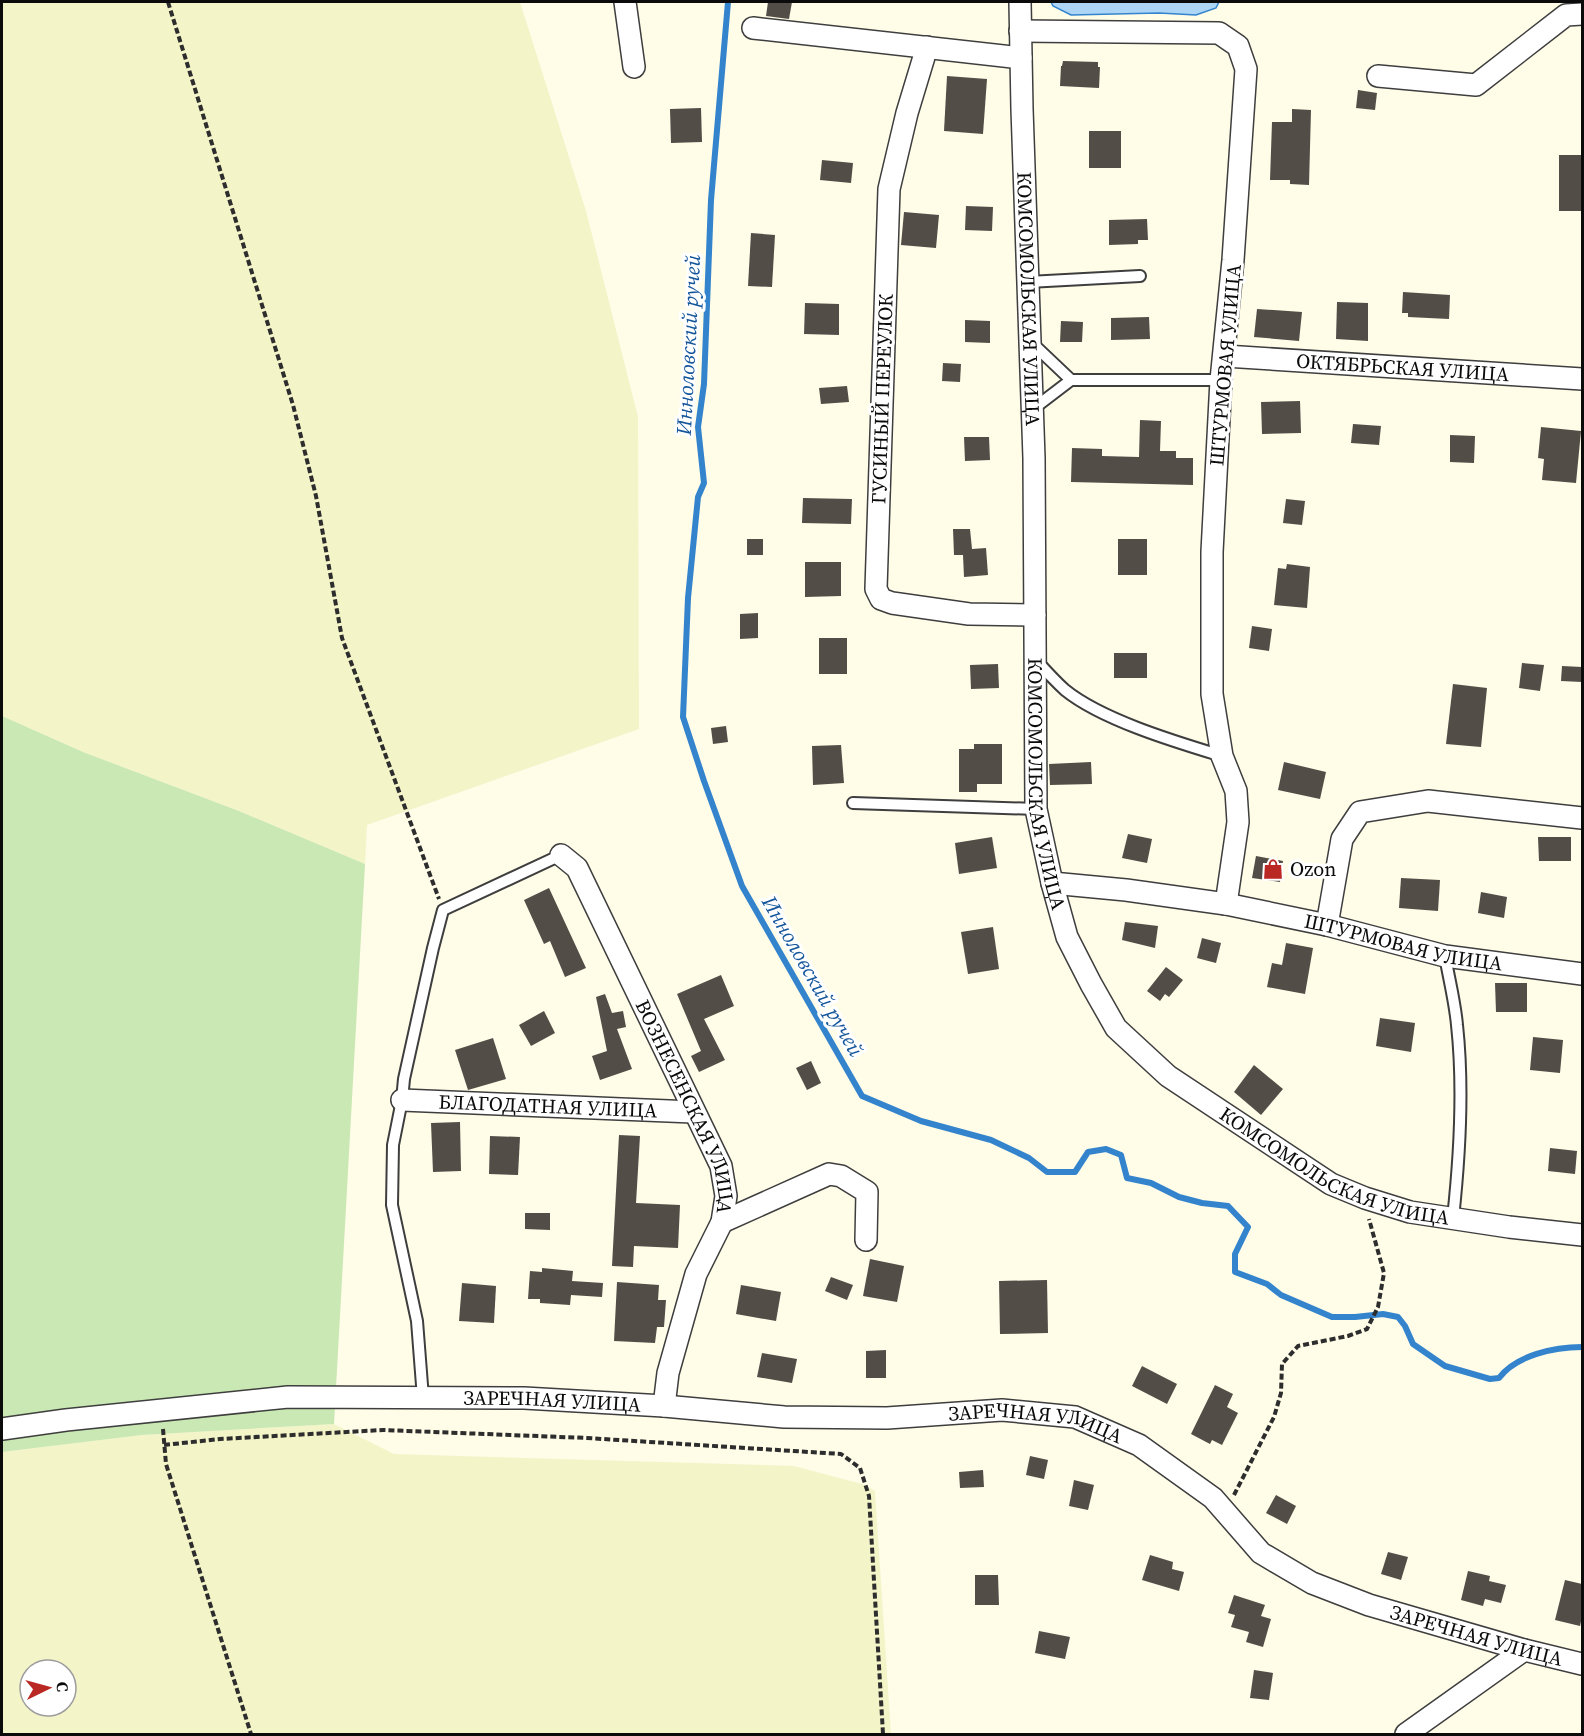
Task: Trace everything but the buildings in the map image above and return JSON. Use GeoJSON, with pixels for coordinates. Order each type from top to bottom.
{"type":"FeatureCollection","features":[{"type":"Feature","properties":{"kind":"street"},"geometry":{"type":"LineString","coordinates":[[625,2],[634,67]]}},
{"type":"Feature","properties":{"kind":"street","name":"КОМСОМОЛЬСКАЯ УЛИЦА"},"geometry":{"type":"LineString","coordinates":[[1020,2],[1033,410],[1036,809],[1052,884],[1067,937],[1116,1028],[1168,1076],[1330,1184],[1410,1212],[1582,1235]]}},
{"type":"Feature","properties":{"kind":"street"},"geometry":{"type":"LineString","coordinates":[[1378,76],[1476,85],[1566,15],[1582,14]]}},
{"type":"Feature","properties":{"kind":"street"},"geometry":{"type":"LineString","coordinates":[[753,28],[1021,58]]}},
{"type":"Feature","properties":{"kind":"street","name":"ШТУРМОВАЯ УЛИЦА"},"geometry":{"type":"LineString","coordinates":[[1020,31],[1219,33],[1238,46],[1246,69],[1225,356],[1221,380],[1212,552],[1212,694],[1222,756],[1236,791],[1238,822],[1226,904]]}},
{"type":"Feature","properties":{"kind":"street","name":"ГУСИНЫЙ ПЕРЕУЛОК"},"geometry":{"type":"LineString","coordinates":[[927,47],[907,112],[889,189],[876,589],[881,599],[892,603],[969,614],[1035,615]]}},
{"type":"Feature","properties":{"kind":"street","name":"ОКТЯБРЬСКАЯ УЛИЦА"},"geometry":{"type":"LineString","coordinates":[[1225,356],[1582,379]]}},
{"type":"Feature","properties":{"kind":"street"},"geometry":{"type":"LineString","coordinates":[[1327,926],[1342,839],[1360,812],[1428,801],[1582,818]]}},
{"type":"Feature","properties":{"kind":"street","name":"ВОЗНЕСЕНСКАЯ УЛИЦА"},"geometry":{"type":"LineString","coordinates":[[561,855],[577,868],[721,1166],[726,1196],[722,1222],[696,1274],[668,1373],[664,1406]]}},
{"type":"Feature","properties":{"kind":"street","name":"ШТУРМОВАЯ УЛИЦА"},"geometry":{"type":"LineString","coordinates":[[1052,884],[1126,890],[1226,904],[1327,926],[1445,956],[1582,974]]}},
{"type":"Feature","properties":{"kind":"street","name":"БЛАГОДАТНАЯ УЛИЦА"},"geometry":{"type":"LineString","coordinates":[[402,1100],[693,1112]]}},
{"type":"Feature","properties":{"kind":"street"},"geometry":{"type":"LineString","coordinates":[[722,1222],[829,1174],[841,1176],[867,1192],[866,1240]]}},
{"type":"Feature","properties":{"kind":"street","name":"ЗАРЕЧНАЯ УЛИЦА"},"geometry":{"type":"LineString","coordinates":[[2,1429],[288,1397],[524,1398],[664,1406],[784,1418],[887,1418],[1002,1410],[1075,1417],[1139,1445],[1214,1498],[1260,1553],[1312,1583],[1369,1605],[1524,1650],[1582,1664]]}},
{"type":"Feature","properties":{"kind":"street"},"geometry":{"type":"LineString","coordinates":[[1406,1734],[1524,1650]]}},
{"type":"Feature","properties":{"kind":"lane"},"geometry":{"type":"LineString","coordinates":[[1028,282],[1140,276]]}},
{"type":"Feature","properties":{"kind":"lane"},"geometry":{"type":"LineString","coordinates":[[1030,342],[1071,380]]}},
{"type":"Feature","properties":{"kind":"lane"},"geometry":{"type":"LineString","coordinates":[[1033,410],[1071,380],[1221,380]]}},
{"type":"Feature","properties":{"kind":"lane"},"geometry":{"type":"LineString","coordinates":[[1035,660],[1066,690],[1090,706],[1131,725],[1222,756]]}},
{"type":"Feature","properties":{"kind":"lane"},"geometry":{"type":"LineString","coordinates":[[853,803],[1036,809]]}},
{"type":"Feature","properties":{"kind":"lane"},"geometry":{"type":"LineString","coordinates":[[423,1398],[417,1321],[392,1205],[393,1145],[404,1079],[433,948],[443,910],[561,855]]}},
{"type":"Feature","properties":{"kind":"lane"},"geometry":{"type":"LineString","coordinates":[[1445,956],[1457,1024],[1461,1082],[1459,1157],[1453,1218]]}},
{"type":"Feature","properties":{"kind":"path"},"geometry":{"type":"LineString","coordinates":[[168,2],[293,405],[316,496],[342,638],[443,910]]}},
{"type":"Feature","properties":{"kind":"path"},"geometry":{"type":"LineString","coordinates":[[1224,1511],[1274,1417],[1281,1393],[1282,1364],[1298,1346],[1348,1336],[1367,1329],[1373,1318],[1384,1273],[1368,1215],[1372,1200]]}},
{"type":"Feature","properties":{"kind":"path"},"geometry":{"type":"LineString","coordinates":[[162,1410],[166,1464],[250,1734]]}},
{"type":"Feature","properties":{"kind":"path"},"geometry":{"type":"LineString","coordinates":[[164,1445],[219,1439],[383,1430],[587,1438],[841,1454],[861,1468],[869,1496],[883,1734]]}},
{"type":"Feature","properties":{"kind":"green space"},"geometry":{"type":"Polygon","coordinates":[[[2,2],[520,2],[586,211],[638,417],[639,729],[367,825],[365,864],[239,811],[83,752],[2,716],[2,2]]]}},
{"type":"Feature","properties":{"kind":"green space"},"geometry":{"type":"Polygon","coordinates":[[[2,716],[83,752],[239,811],[365,864],[334,1424],[142,1435],[2,1452],[2,716]]]}},
{"type":"Feature","properties":{"kind":"green space"},"geometry":{"type":"Polygon","coordinates":[[[334,1424],[394,1454],[794,1466],[862,1484],[875,1491],[891,1734],[2,1734],[2,1452],[142,1435],[334,1424]]]}},
{"type":"Feature","properties":{"kind":"water"},"geometry":{"type":"Polygon","coordinates":[[[1051,2],[1219,2],[1216,8],[1196,15],[1159,13],[1071,15],[1053,6],[1051,2]]]}},
{"type":"Feature","properties":{"kind":"waterway","name":"Инноловский ручей"},"geometry":{"type":"LineString","coordinates":[[728,2],[711,200],[704,384],[698,427],[704,483],[698,497],[688,598],[683,717],[742,886],[862,1096],[921,1121],[991,1140],[1029,1158],[1047,1172],[1075,1172],[1088,1152],[1106,1149],[1121,1155],[1127,1178],[1151,1183],[1179,1197],[1228,1206],[1248,1227],[1235,1254],[1235,1272],[1267,1284],[1281,1295],[1332,1317],[1383,1314],[1398,1317],[1413,1344],[1445,1366],[1490,1379],[1499,1378],[1515,1363],[1526,1358],[1548,1351],[1582,1347]]}},
{"type":"Feature","properties":{"kind":"place","name":"Ozon"},"geometry":{"type":"Point","coordinates":[1273,869]}}]}
